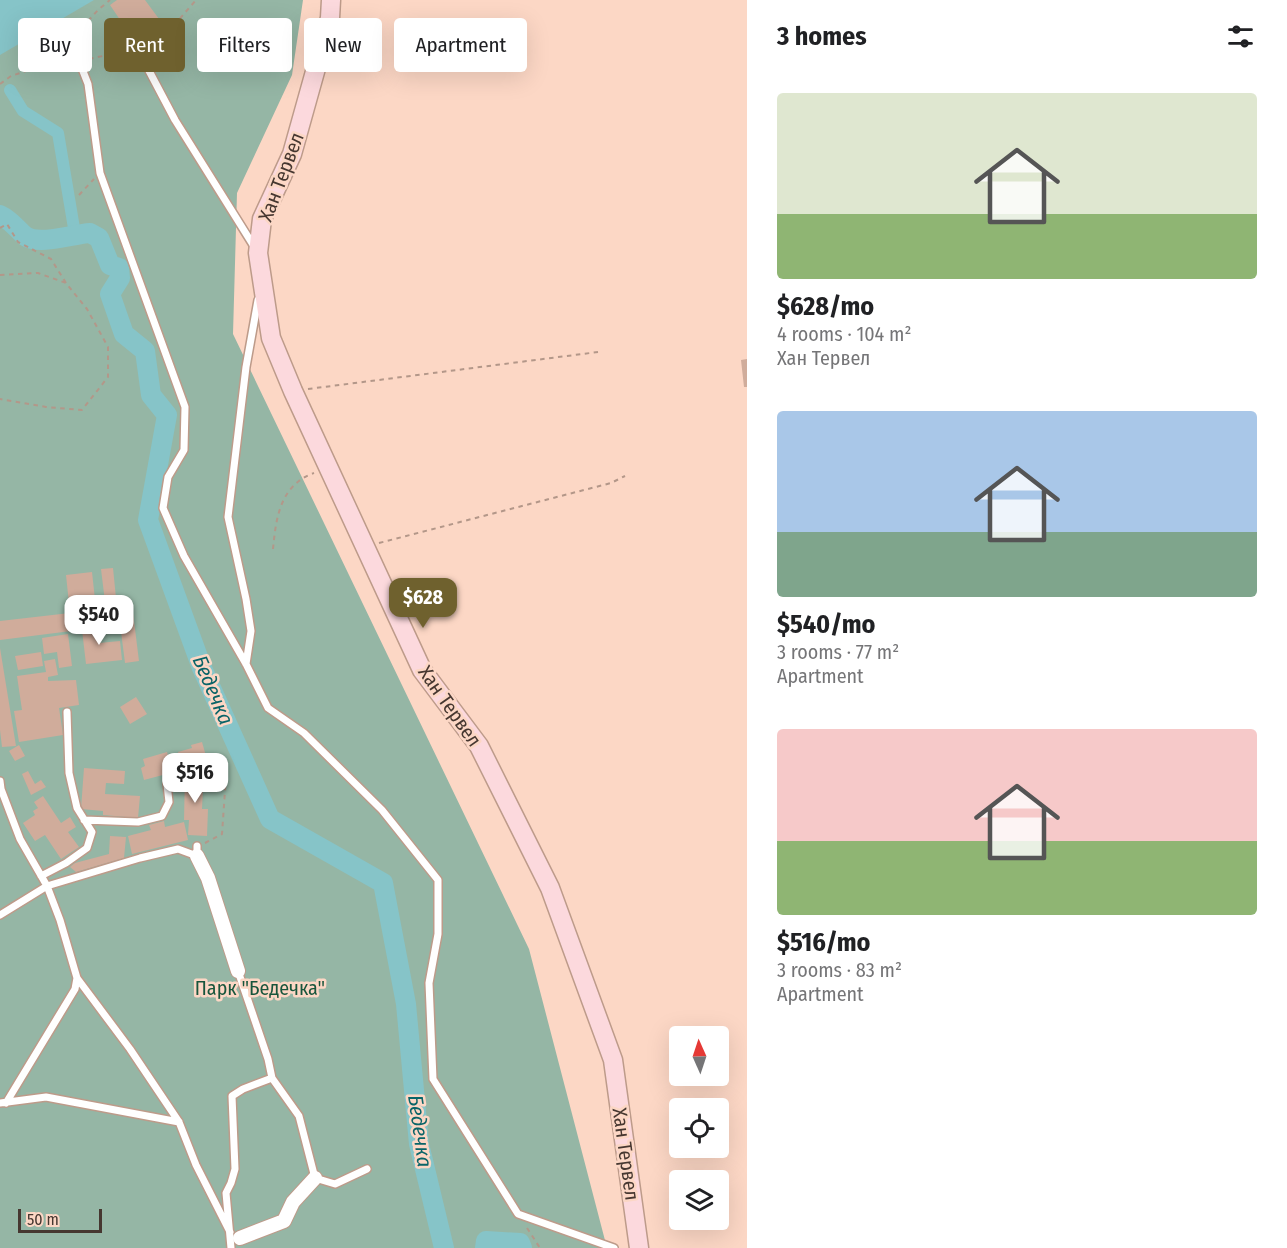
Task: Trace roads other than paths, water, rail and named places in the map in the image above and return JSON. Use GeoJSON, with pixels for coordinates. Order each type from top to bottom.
{"type":"FeatureCollection","features":[{"type":"Feature","properties":{"kind":"street","name":"Хан Тервел"},"geometry":{"type":"LineString","coordinates":[[331,0],[330,18],[292,154],[262,219],[258,253],[271,338],[328,468],[422,670],[478,746],[550,888],[612,1060],[639,1248]]}},
{"type":"Feature","properties":{"kind":"street"},"geometry":{"type":"LineString","coordinates":[[197,851],[238,971]]}},
{"type":"Feature","properties":{"kind":"street"},"geometry":{"type":"LineString","coordinates":[[234,1240],[284,1221],[293,1202],[315,1178]]}},
{"type":"Feature","properties":{"kind":"lane"},"geometry":{"type":"LineString","coordinates":[[83,72],[88,84],[100,173],[185,407],[184,450],[168,477],[163,508],[184,556],[246,664],[268,708],[304,733],[382,810],[438,880],[438,934],[429,983],[434,1079],[518,1214],[614,1248]]}},
{"type":"Feature","properties":{"kind":"lane"},"geometry":{"type":"LineString","coordinates":[[150,72],[175,120],[258,253]]}},
{"type":"Feature","properties":{"kind":"lane"},"geometry":{"type":"LineString","coordinates":[[246,664],[251,631],[228,517],[246,367],[262,280]]}},
{"type":"Feature","properties":{"kind":"lane"},"geometry":{"type":"LineString","coordinates":[[41,876],[66,863],[87,848],[92,832],[77,808],[69,773],[67,712]]}},
{"type":"Feature","properties":{"kind":"lane"},"geometry":{"type":"LineString","coordinates":[[0,781],[20,838],[47,886],[60,920],[77,978],[130,1049],[179,1122],[196,1166],[234,1240]]}},
{"type":"Feature","properties":{"kind":"lane"},"geometry":{"type":"LineString","coordinates":[[84,820],[138,822],[162,816],[169,802],[166,784]]}},
{"type":"Feature","properties":{"kind":"lane"},"geometry":{"type":"LineString","coordinates":[[0,915],[47,886],[178,849],[197,851]]}},
{"type":"Feature","properties":{"kind":"lane"},"geometry":{"type":"LineString","coordinates":[[238,971],[268,1059],[272,1078],[299,1116],[315,1178],[335,1185],[367,1169]]}},
{"type":"Feature","properties":{"kind":"lane"},"geometry":{"type":"LineString","coordinates":[[3,1103],[75,989],[77,978]]}},
{"type":"Feature","properties":{"kind":"lane"},"geometry":{"type":"LineString","coordinates":[[234,1240],[226,1193],[235,1169],[232,1096],[243,1089],[272,1078]]}},
{"type":"Feature","properties":{"kind":"lane"},"geometry":{"type":"LineString","coordinates":[[3,1103],[45,1097],[179,1122]]}},
{"type":"Feature","properties":{"kind":"water"},"geometry":{"type":"Polygon","coordinates":[[[0,0],[94,0],[63,18],[18,18],[18,44],[0,55],[0,0]]]}},
{"type":"Feature","properties":{"kind":"waterway"},"geometry":{"type":"LineString","coordinates":[[10,90],[23,111],[58,133],[75,234]]}},
{"type":"Feature","properties":{"kind":"waterway","name":"Бедечка"},"geometry":{"type":"LineString","coordinates":[[0,215],[31,239],[47,240],[90,233],[99,238],[110,265],[119,268],[120,278],[110,294],[124,334],[145,351],[151,395],[167,415],[148,520],[202,668],[270,819],[383,883],[406,1004],[419,1144],[444,1248]]}},
{"type":"Feature","properties":{"kind":"waterway","name":"Бедечка"},"geometry":{"type":"LineString","coordinates":[[485,1248],[486,1241],[520,1243],[522,1248]]}},
{"type":"Feature","properties":{"kind":"park label","name":"Парк \"Бедечка\""},"geometry":{"type":"Point","coordinates":[260,988]}}]}
